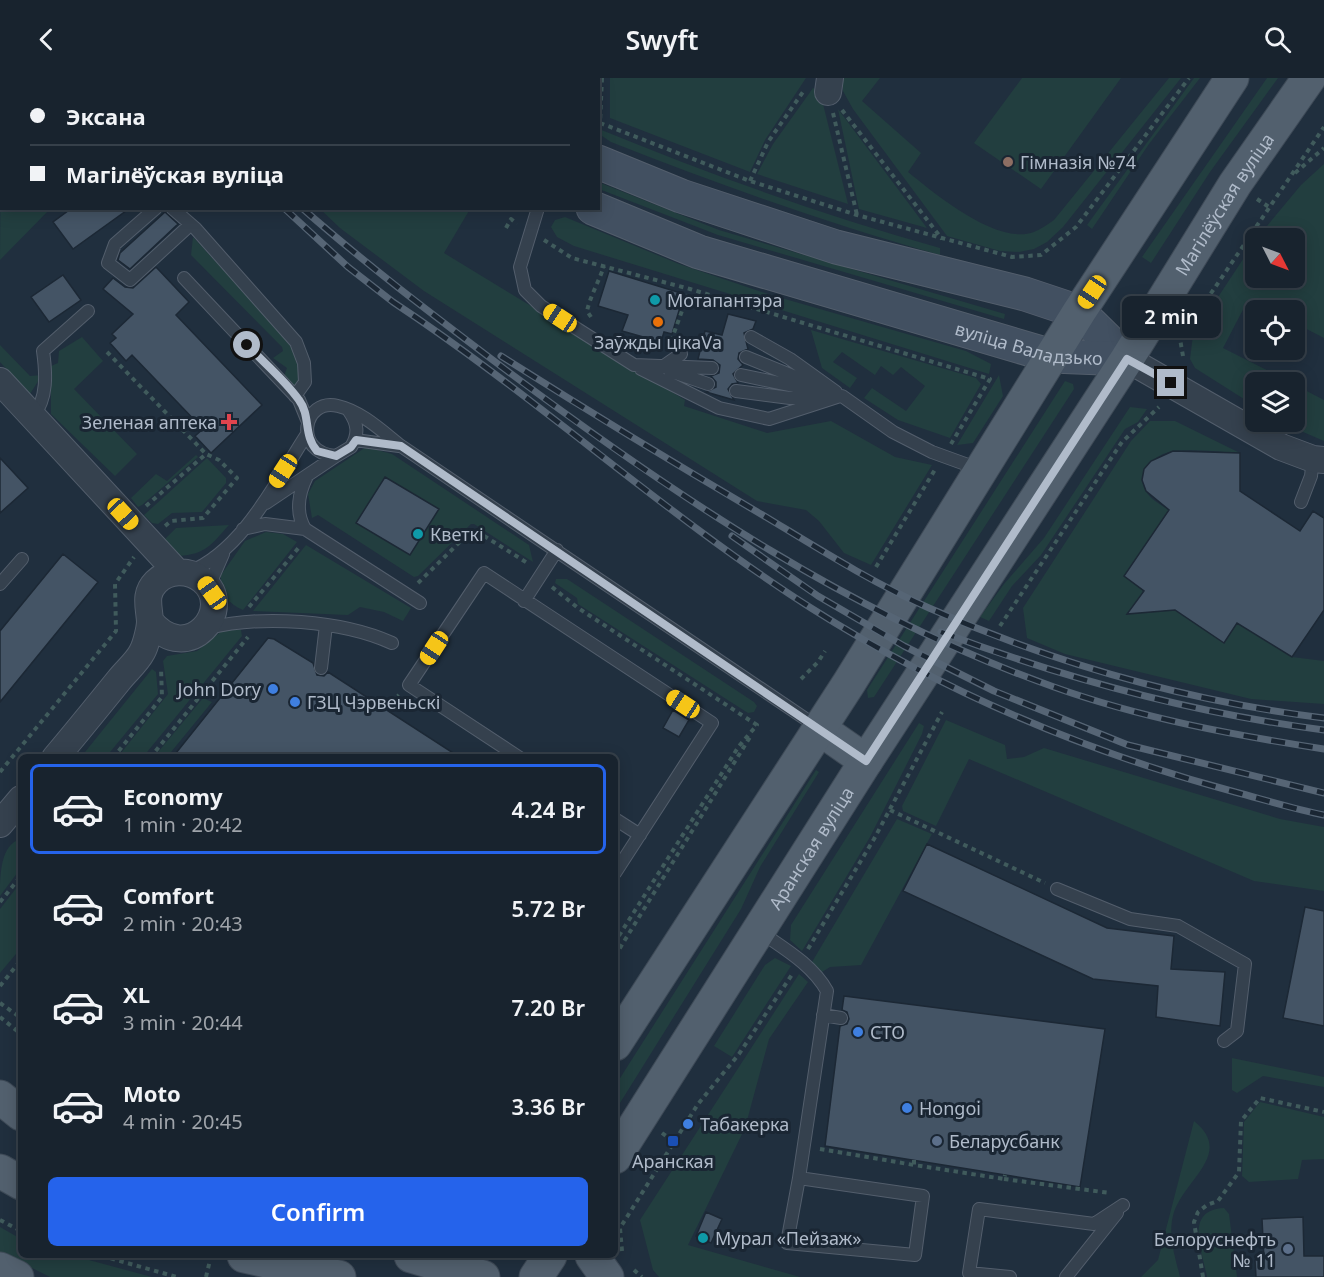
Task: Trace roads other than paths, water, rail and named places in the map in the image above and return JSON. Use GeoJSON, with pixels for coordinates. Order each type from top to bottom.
{"type":"FeatureCollection","features":[{"type":"Feature","properties":{"kind":"main road"},"geometry":{"type":"LineString","coordinates":[[618,1039],[820,729],[983,471],[1079,312],[1232,78]]}},
{"type":"Feature","properties":{"kind":"main road","name":"Магілёўская вуліца"},"geometry":{"type":"LineString","coordinates":[[1127,359],[1235,184],[1310,78]]}},
{"type":"Feature","properties":{"kind":"main road","name":"вуліца Валадзько"},"geometry":{"type":"LineString","coordinates":[[600,163],[681,196],[836,247],[1025,294],[1079,312],[1127,359]]}},
{"type":"Feature","properties":{"kind":"main road","name":"вуліца Валадзько"},"geometry":{"type":"LineString","coordinates":[[598,210],[699,252],[1052,356],[1127,359]]}},
{"type":"Feature","properties":{"kind":"main road","name":"Аранская вуліца"},"geometry":{"type":"LineString","coordinates":[[618,1152],[866,761],[1127,359]]}},
{"type":"Feature","properties":{"kind":"main road"},"geometry":{"type":"LineString","coordinates":[[820,729],[866,761]]}},
{"type":"Feature","properties":{"kind":"main road"},"geometry":{"type":"LineString","coordinates":[[0,1097],[18,1112]]}},
{"type":"Feature","properties":{"kind":"main road"},"geometry":{"type":"LineString","coordinates":[[0,1171],[18,1181]]}},
{"type":"Feature","properties":{"kind":"main road"},"geometry":{"type":"LineString","coordinates":[[253,1258],[339,1277]]}},
{"type":"Feature","properties":{"kind":"main road"},"geometry":{"type":"LineString","coordinates":[[420,1258],[475,1271]]}},
{"type":"Feature","properties":{"kind":"main road"},"geometry":{"type":"LineString","coordinates":[[536,1277],[549,1258]]}},
{"type":"Feature","properties":{"kind":"main road"},"geometry":{"type":"LineString","coordinates":[[597,1258],[622,1268]]}},
{"type":"Feature","properties":{"kind":"main road"},"geometry":{"type":"LineString","coordinates":[[0,1269],[17,1277]]}},
{"type":"Feature","properties":{"kind":"street"},"geometry":{"type":"LineString","coordinates":[[1127,359],[1281,447],[1318,460]]}},
{"type":"Feature","properties":{"kind":"street"},"geometry":{"type":"LineString","coordinates":[[0,381],[150,547],[173,576],[202,580],[210,609],[195,636],[183,639],[171,638],[159,632],[150,621]]}},
{"type":"Feature","properties":{"kind":"street"},"geometry":{"type":"LineString","coordinates":[[142,652],[150,621],[147,601],[173,576]]}},
{"type":"Feature","properties":{"kind":"street"},"geometry":{"type":"LineString","coordinates":[[58,754],[142,652],[171,638]]}},
{"type":"Feature","properties":{"kind":"lane"},"geometry":{"type":"LineString","coordinates":[[154,210],[115,244],[108,263],[130,280],[190,225]]}},
{"type":"Feature","properties":{"kind":"lane"},"geometry":{"type":"LineString","coordinates":[[174,210],[296,342],[304,363],[305,382],[297,398]]}},
{"type":"Feature","properties":{"kind":"lane"},"geometry":{"type":"LineString","coordinates":[[537,210],[520,267],[525,290],[542,306],[633,365],[719,408],[769,420],[842,396]]}},
{"type":"Feature","properties":{"kind":"lane"},"geometry":{"type":"LineString","coordinates":[[184,278],[297,398],[317,451],[336,456]]}},
{"type":"Feature","properties":{"kind":"lane"},"geometry":{"type":"LineString","coordinates":[[33,416],[43,399],[46,369],[43,351],[88,311]]}},
{"type":"Feature","properties":{"kind":"lane"},"geometry":{"type":"LineString","coordinates":[[751,337],[790,359],[893,432],[983,471]]}},
{"type":"Feature","properties":{"kind":"lane"},"geometry":{"type":"LineString","coordinates":[[661,368],[681,354]]}},
{"type":"Feature","properties":{"kind":"lane"},"geometry":{"type":"LineString","coordinates":[[746,357],[842,396]]}},
{"type":"Feature","properties":{"kind":"lane"},"geometry":{"type":"LineString","coordinates":[[633,365],[661,368],[712,368]]}},
{"type":"Feature","properties":{"kind":"lane"},"geometry":{"type":"LineString","coordinates":[[661,368],[708,384]]}},
{"type":"Feature","properties":{"kind":"lane"},"geometry":{"type":"LineString","coordinates":[[741,375],[842,396]]}},
{"type":"Feature","properties":{"kind":"lane"},"geometry":{"type":"LineString","coordinates":[[736,391],[790,398],[842,396]]}},
{"type":"Feature","properties":{"kind":"lane"},"geometry":{"type":"LineString","coordinates":[[297,398],[340,406],[372,423],[401,446],[820,729]]}},
{"type":"Feature","properties":{"kind":"lane"},"geometry":{"type":"LineString","coordinates":[[210,609],[213,577],[224,553],[260,507],[320,408],[329,405]]}},
{"type":"Feature","properties":{"kind":"lane"},"geometry":{"type":"LineString","coordinates":[[260,507],[351,447],[356,440],[355,420],[349,411]]}},
{"type":"Feature","properties":{"kind":"lane"},"geometry":{"type":"LineString","coordinates":[[356,440],[401,446]]}},
{"type":"Feature","properties":{"kind":"lane"},"geometry":{"type":"LineString","coordinates":[[1300,502],[1318,460]]}},
{"type":"Feature","properties":{"kind":"lane"},"geometry":{"type":"LineString","coordinates":[[305,529],[299,499],[308,475]]}},
{"type":"Feature","properties":{"kind":"lane"},"geometry":{"type":"LineString","coordinates":[[243,529],[265,524],[305,529],[420,603]]}},
{"type":"Feature","properties":{"kind":"lane"},"geometry":{"type":"LineString","coordinates":[[524,601],[557,550]]}},
{"type":"Feature","properties":{"kind":"lane"},"geometry":{"type":"LineString","coordinates":[[173,576],[204,566],[224,553]]}},
{"type":"Feature","properties":{"kind":"lane"},"geometry":{"type":"LineString","coordinates":[[0,584],[22,559]]}},
{"type":"Feature","properties":{"kind":"lane"},"geometry":{"type":"LineString","coordinates":[[514,754],[409,685],[484,573],[712,723],[618,868]]}},
{"type":"Feature","properties":{"kind":"lane"},"geometry":{"type":"LineString","coordinates":[[210,609],[240,622],[326,625],[368,632],[392,643]]}},
{"type":"Feature","properties":{"kind":"lane"},"geometry":{"type":"LineString","coordinates":[[210,609],[240,622]]}},
{"type":"Feature","properties":{"kind":"lane"},"geometry":{"type":"LineString","coordinates":[[321,668],[326,625]]}},
{"type":"Feature","properties":{"kind":"lane"},"geometry":{"type":"LineString","coordinates":[[618,821],[640,835]]}},
{"type":"Feature","properties":{"kind":"lane"},"geometry":{"type":"LineString","coordinates":[[1057,889],[1130,919],[1178,926],[1245,964],[1237,1031],[1224,1041]]}},
{"type":"Feature","properties":{"kind":"lane"},"geometry":{"type":"LineString","coordinates":[[758,930],[801,961],[822,982],[827,992],[787,1243],[915,1255],[923,1196],[799,1178]]}},
{"type":"Feature","properties":{"kind":"lane"},"geometry":{"type":"LineString","coordinates":[[823,1015],[841,1018]]}},
{"type":"Feature","properties":{"kind":"lane"},"geometry":{"type":"LineString","coordinates":[[1010,1277],[969,1273],[979,1209],[1094,1224],[1123,1205],[1066,1277]]}},
{"type":"Feature","properties":{"kind":"railway"},"geometry":{"type":"LineString","coordinates":[[286,210],[348,267],[393,302],[499,377],[704,534],[811,608],[861,638],[963,692],[1070,738],[1179,776],[1324,815]]}},
{"type":"Feature","properties":{"kind":"railway"},"geometry":{"type":"LineString","coordinates":[[304,210],[405,293],[573,420],[704,509],[839,590],[981,659],[1087,698],[1154,717],[1324,749]]}},
{"type":"Feature","properties":{"kind":"railway"},"geometry":{"type":"LineString","coordinates":[[501,356],[826,553],[887,588],[929,608],[1025,646],[1122,678],[1222,702],[1324,718]]}},
{"type":"Feature","properties":{"kind":"railway"},"geometry":{"type":"LineString","coordinates":[[732,536],[818,596],[904,646],[994,691],[1128,745],[1324,793]]}},
{"type":"Feature","properties":{"kind":"railway"},"geometry":{"type":"LineString","coordinates":[[941,632],[1035,665],[1130,692],[1226,714],[1324,730]]}},
{"type":"Feature","properties":{"kind":"place","name":"Гімназія №74"},"geometry":{"type":"Point","coordinates":[1008,162]}},
{"type":"Feature","properties":{"kind":"place","name":"Мотапантэра"},"geometry":{"type":"Point","coordinates":[655,300]}},
{"type":"Feature","properties":{"kind":"place","name":"Заўжды цікаVа"},"geometry":{"type":"Point","coordinates":[658,322]}},
{"type":"Feature","properties":{"kind":"place","name":"Зеленая аптека"},"geometry":{"type":"Point","coordinates":[229,422]}},
{"type":"Feature","properties":{"kind":"place","name":"Кветкі"},"geometry":{"type":"Point","coordinates":[418,534]}},
{"type":"Feature","properties":{"kind":"place","name":"John Dory"},"geometry":{"type":"Point","coordinates":[273,689]}},
{"type":"Feature","properties":{"kind":"place","name":"ГЗЦ Чэрвеньскі"},"geometry":{"type":"Point","coordinates":[295,702]}},
{"type":"Feature","properties":{"kind":"place","name":"СТО"},"geometry":{"type":"Point","coordinates":[858,1032]}},
{"type":"Feature","properties":{"kind":"place","name":"Hongoi"},"geometry":{"type":"Point","coordinates":[907,1108]}},
{"type":"Feature","properties":{"kind":"place","name":"Табакерка"},"geometry":{"type":"Point","coordinates":[688,1124]}},
{"type":"Feature","properties":{"kind":"place","name":"Аранская"},"geometry":{"type":"Point","coordinates":[673,1141]}},
{"type":"Feature","properties":{"kind":"place","name":"Беларусбанк"},"geometry":{"type":"Point","coordinates":[937,1141]}},
{"type":"Feature","properties":{"kind":"place","name":"Мурал «Пейзаж»"},"geometry":{"type":"Point","coordinates":[703,1238]}},
{"type":"Feature","properties":{"kind":"place","name":"Белоруснефть № 11"},"geometry":{"type":"Point","coordinates":[1288,1249]}}]}
